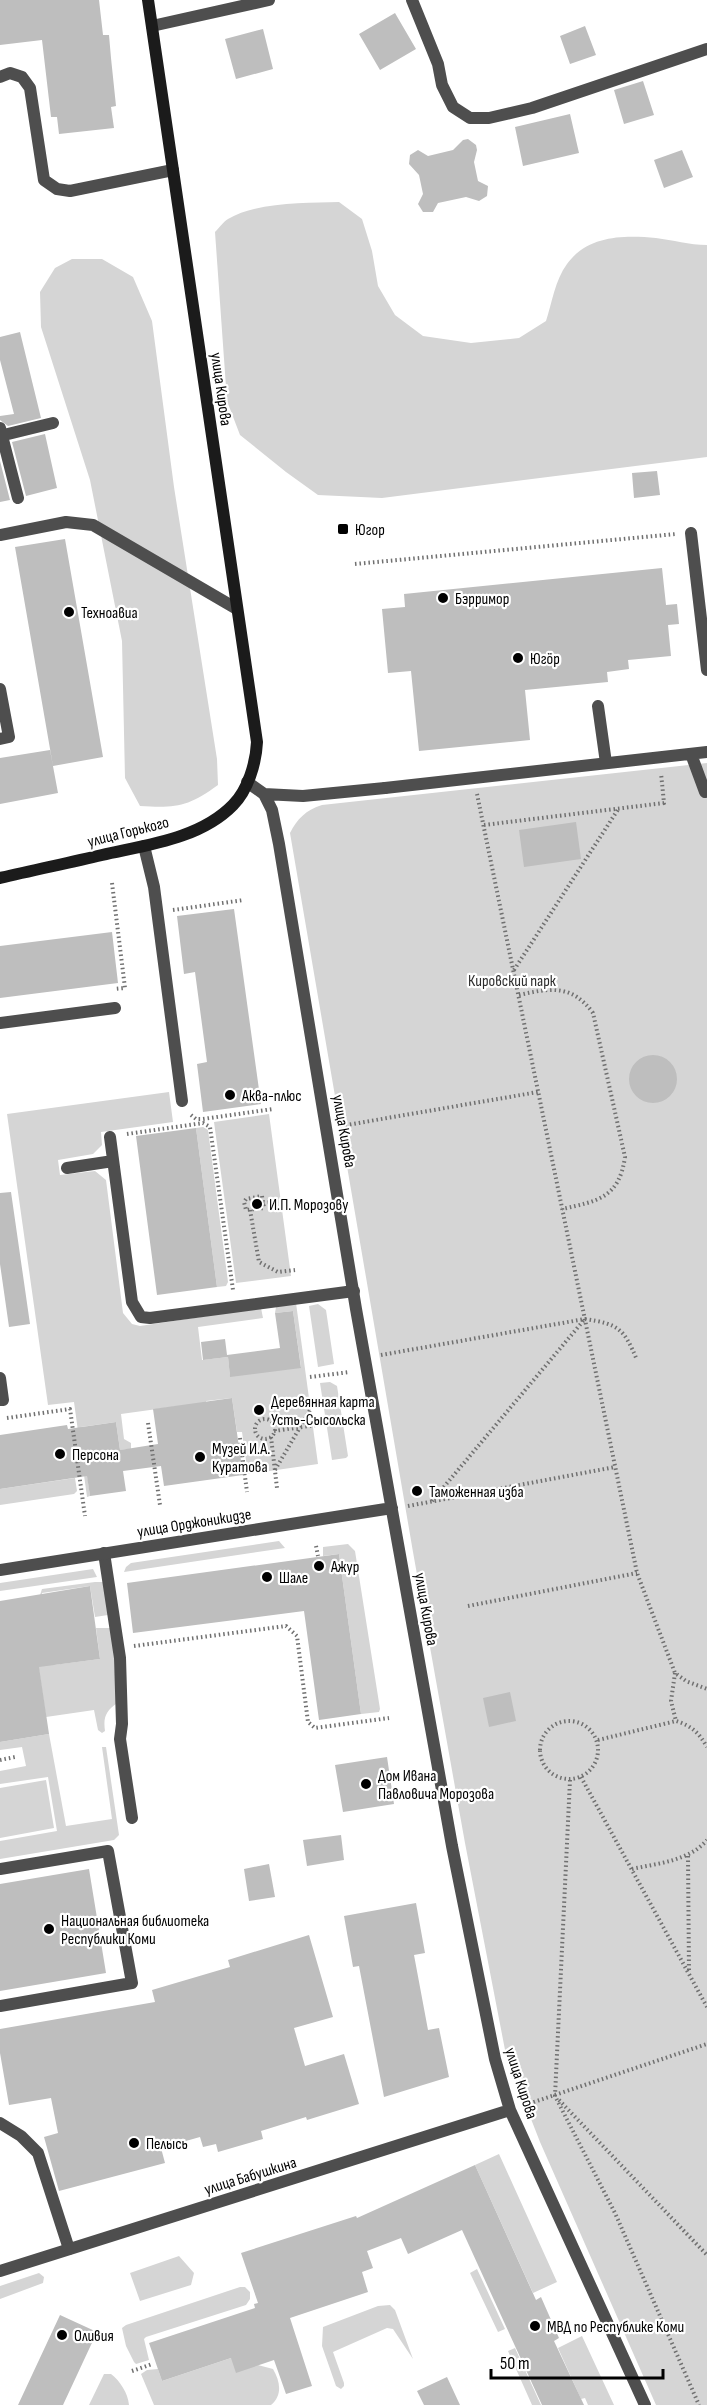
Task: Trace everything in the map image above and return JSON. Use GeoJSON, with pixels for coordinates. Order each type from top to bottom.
{"type":"FeatureCollection","features":[{"type":"Feature","properties":{"kind":"street","name":"улица Кирова"},"geometry":{"type":"LineString","coordinates":[[148,0],[257,742],[256,758],[247,782]]}},
{"type":"Feature","properties":{"kind":"street"},"geometry":{"type":"LineString","coordinates":[[152,26],[269,0]]}},
{"type":"Feature","properties":{"kind":"street"},"geometry":{"type":"LineString","coordinates":[[412,0],[438,64],[442,86],[453,107],[470,118],[489,118],[532,108],[707,49]]}},
{"type":"Feature","properties":{"kind":"street"},"geometry":{"type":"LineString","coordinates":[[0,77],[10,73],[22,77],[30,88],[44,180],[57,189],[70,191],[173,170]]}},
{"type":"Feature","properties":{"kind":"street"},"geometry":{"type":"LineString","coordinates":[[18,498],[1,434],[53,423]]}},
{"type":"Feature","properties":{"kind":"street"},"geometry":{"type":"LineString","coordinates":[[0,535],[66,522],[93,525],[237,609]]}},
{"type":"Feature","properties":{"kind":"street"},"geometry":{"type":"LineString","coordinates":[[691,533],[707,670]]}},
{"type":"Feature","properties":{"kind":"street"},"geometry":{"type":"LineString","coordinates":[[0,689],[9,737],[0,739]]}},
{"type":"Feature","properties":{"kind":"street"},"geometry":{"type":"LineString","coordinates":[[598,706],[606,763]]}},
{"type":"Feature","properties":{"kind":"street"},"geometry":{"type":"LineString","coordinates":[[247,782],[264,794],[303,796],[707,752]]}},
{"type":"Feature","properties":{"kind":"street"},"geometry":{"type":"LineString","coordinates":[[691,754],[705,792]]}},
{"type":"Feature","properties":{"kind":"street","name":"улица Горького"},"geometry":{"type":"LineString","coordinates":[[0,878],[170,840],[210,823],[234,805],[247,782]]}},
{"type":"Feature","properties":{"kind":"street","name":"улица Кирова"},"geometry":{"type":"LineString","coordinates":[[264,794],[272,810],[279,844],[366,1364],[399,1507],[452,1846],[495,2059],[510,2110],[645,2405]]}},
{"type":"Feature","properties":{"kind":"street"},"geometry":{"type":"LineString","coordinates":[[144,846],[158,912],[182,1101]]}},
{"type":"Feature","properties":{"kind":"street"},"geometry":{"type":"LineString","coordinates":[[0,1023],[115,1008]]}},
{"type":"Feature","properties":{"kind":"street"},"geometry":{"type":"LineString","coordinates":[[110,1137],[132,1302],[141,1317],[150,1318],[354,1291]]}},
{"type":"Feature","properties":{"kind":"street"},"geometry":{"type":"LineString","coordinates":[[67,1168],[113,1161]]}},
{"type":"Feature","properties":{"kind":"street"},"geometry":{"type":"LineString","coordinates":[[0,1378],[3,1400],[0,1400]]}},
{"type":"Feature","properties":{"kind":"street","name":"улица Орджоникидзе"},"geometry":{"type":"LineString","coordinates":[[0,1570],[399,1507]]}},
{"type":"Feature","properties":{"kind":"street"},"geometry":{"type":"LineString","coordinates":[[104,1553],[120,1658],[122,1724],[120,1739],[132,1818]]}},
{"type":"Feature","properties":{"kind":"street"},"geometry":{"type":"LineString","coordinates":[[0,1869],[108,1851],[132,1983],[0,2006]]}},
{"type":"Feature","properties":{"kind":"street","name":"улица Бабушкина"},"geometry":{"type":"LineString","coordinates":[[0,2271],[510,2110]]}},
{"type":"Feature","properties":{"kind":"street"},"geometry":{"type":"LineString","coordinates":[[0,2123],[21,2136],[38,2153],[69,2249]]}},
{"type":"Feature","properties":{"kind":"path"},"geometry":{"type":"LineString","coordinates":[[355,564],[691,533]]}},
{"type":"Feature","properties":{"kind":"path"},"geometry":{"type":"LineString","coordinates":[[484,825],[664,803],[659,763]]}},
{"type":"Feature","properties":{"kind":"path"},"geometry":{"type":"LineString","coordinates":[[477,794],[637,1573],[675,1673],[671,1701],[676,1721]]}},
{"type":"Feature","properties":{"kind":"path"},"geometry":{"type":"LineString","coordinates":[[513,970],[619,808]]}},
{"type":"Feature","properties":{"kind":"path"},"geometry":{"type":"LineString","coordinates":[[112,883],[125,988],[114,989]]}},
{"type":"Feature","properties":{"kind":"path"},"geometry":{"type":"LineString","coordinates":[[158,912],[244,900]]}},
{"type":"Feature","properties":{"kind":"path"},"geometry":{"type":"LineString","coordinates":[[519,995],[545,989],[568,992],[583,998],[593,1012],[625,1157],[622,1173],[612,1192],[595,1202],[562,1209]]}},
{"type":"Feature","properties":{"kind":"path"},"geometry":{"type":"LineString","coordinates":[[350,1125],[538,1092]]}},
{"type":"Feature","properties":{"kind":"path"},"geometry":{"type":"LineString","coordinates":[[182,1101],[189,1114],[208,1124],[211,1130],[233,1291]]}},
{"type":"Feature","properties":{"kind":"path"},"geometry":{"type":"LineString","coordinates":[[128,1145],[126,1134],[273,1109]]}},
{"type":"Feature","properties":{"kind":"path"},"geometry":{"type":"LineString","coordinates":[[262,1196],[263,1203],[264,1208],[250,1210],[244,1208],[246,1199],[262,1196]]}},
{"type":"Feature","properties":{"kind":"path"},"geometry":{"type":"LineString","coordinates":[[263,1203],[285,1200]]}},
{"type":"Feature","properties":{"kind":"path"},"geometry":{"type":"LineString","coordinates":[[250,1210],[259,1262],[278,1272],[295,1270]]}},
{"type":"Feature","properties":{"kind":"path"},"geometry":{"type":"LineString","coordinates":[[223,1293],[244,1290]]}},
{"type":"Feature","properties":{"kind":"path"},"geometry":{"type":"LineString","coordinates":[[432,1501],[585,1319]]}},
{"type":"Feature","properties":{"kind":"path"},"geometry":{"type":"LineString","coordinates":[[310,1377],[585,1319],[608,1323],[627,1336],[638,1360]]}},
{"type":"Feature","properties":{"kind":"path"},"geometry":{"type":"LineString","coordinates":[[275,1470],[313,1405]]}},
{"type":"Feature","properties":{"kind":"path"},"geometry":{"type":"LineString","coordinates":[[0,1419],[70,1409],[85,1516]]}},
{"type":"Feature","properties":{"kind":"path"},"geometry":{"type":"LineString","coordinates":[[271,1437],[258,1436],[255,1430],[256,1424],[263,1419],[274,1424],[271,1437],[278,1488]]}},
{"type":"Feature","properties":{"kind":"path"},"geometry":{"type":"LineString","coordinates":[[148,1423],[160,1504]]}},
{"type":"Feature","properties":{"kind":"path"},"geometry":{"type":"LineString","coordinates":[[274,1431],[316,1425]]}},
{"type":"Feature","properties":{"kind":"path"},"geometry":{"type":"LineString","coordinates":[[240,1438],[247,1492]]}},
{"type":"Feature","properties":{"kind":"path"},"geometry":{"type":"LineString","coordinates":[[399,1507],[615,1467]]}},
{"type":"Feature","properties":{"kind":"path"},"geometry":{"type":"LineString","coordinates":[[316,1546],[318,1556]]}},
{"type":"Feature","properties":{"kind":"path"},"geometry":{"type":"LineString","coordinates":[[468,1606],[637,1573]]}},
{"type":"Feature","properties":{"kind":"path"},"geometry":{"type":"LineString","coordinates":[[130,1642],[136,1646],[286,1626],[297,1636],[311,1726],[315,1728],[389,1718]]}},
{"type":"Feature","properties":{"kind":"path"},"geometry":{"type":"LineString","coordinates":[[675,1673],[686,1681],[707,1689]]}},
{"type":"Feature","properties":{"kind":"path"},"geometry":{"type":"LineString","coordinates":[[567,1720],[580,1722],[591,1729],[598,1740],[597,1762],[582,1777],[570,1780],[557,1777],[547,1769],[540,1758],[540,1745],[545,1733],[554,1724],[567,1720]]}},
{"type":"Feature","properties":{"kind":"path"},"geometry":{"type":"LineString","coordinates":[[598,1740],[676,1721],[689,1725],[699,1733],[707,1747]]}},
{"type":"Feature","properties":{"kind":"path"},"geometry":{"type":"LineString","coordinates":[[0,1760],[15,1757]]}},
{"type":"Feature","properties":{"kind":"path"},"geometry":{"type":"LineString","coordinates":[[582,1777],[707,2007]]}},
{"type":"Feature","properties":{"kind":"path"},"geometry":{"type":"LineString","coordinates":[[570,1780],[555,2096],[615,2213],[699,2405]]}},
{"type":"Feature","properties":{"kind":"path"},"geometry":{"type":"LineString","coordinates":[[632,1869],[688,1856],[707,1840]]}},
{"type":"Feature","properties":{"kind":"path"},"geometry":{"type":"LineString","coordinates":[[688,1856],[689,1972]]}},
{"type":"Feature","properties":{"kind":"path"},"geometry":{"type":"LineString","coordinates":[[510,2110],[707,2044]]}},
{"type":"Feature","properties":{"kind":"path"},"geometry":{"type":"LineString","coordinates":[[555,2096],[707,2255]]}},
{"type":"Feature","properties":{"kind":"path"},"geometry":{"type":"LineString","coordinates":[[132,2371],[152,2364]]}},
{"type":"Feature","properties":{"kind":"green space"},"geometry":{"type":"Polygon","coordinates":[[[339,202],[362,219],[372,251],[378,286],[395,315],[423,336],[471,343],[519,338],[546,321],[563,270],[576,254],[596,242],[632,237],[707,245],[707,457],[382,498],[318,495],[240,435],[227,401],[215,232],[228,219],[253,209],[282,204],[339,202]]]}},
{"type":"Feature","properties":{"kind":"green space"},"geometry":{"type":"Polygon","coordinates":[[[72,259],[102,259],[133,277],[152,321],[174,487],[217,759],[218,785],[190,802],[173,806],[140,806],[125,778],[122,641],[90,480],[41,327],[40,292],[55,268],[72,259]]]}},
{"type":"Feature","properties":{"kind":"green space","name":"Кировский парк"},"geometry":{"type":"Polygon","coordinates":[[[707,763],[707,2405],[656,2405],[540,2142],[506,2055],[413,1552],[290,833],[303,816],[322,805],[707,763]]]}},
{"type":"Feature","properties":{"kind":"green space"},"geometry":{"type":"Polygon","coordinates":[[[169,1092],[173,1122],[101,1132],[102,1145],[93,1154],[58,1160],[60,1175],[95,1171],[106,1180],[123,1313],[132,1324],[140,1326],[261,1308],[263,1318],[198,1327],[202,1360],[228,1357],[230,1376],[301,1367],[293,1311],[275,1313],[276,1307],[296,1303],[318,1464],[248,1474],[242,1432],[237,1432],[232,1398],[206,1401],[209,1425],[179,1406],[121,1414],[124,1439],[131,1443],[131,1449],[120,1450],[116,1422],[81,1427],[90,1496],[87,1497],[74,1402],[48,1405],[7,1114],[169,1092]]]}},
{"type":"Feature","properties":{"kind":"green space"},"geometry":{"type":"Polygon","coordinates":[[[269,1114],[291,1276],[236,1283],[214,1122],[269,1114]]]}},
{"type":"Feature","properties":{"kind":"green space"},"geometry":{"type":"Polygon","coordinates":[[[203,1127],[208,1130],[228,1282],[226,1286],[217,1287],[196,1128],[203,1127]]]}},
{"type":"Feature","properties":{"kind":"green space"},"geometry":{"type":"Polygon","coordinates":[[[318,1304],[326,1310],[334,1364],[318,1367],[309,1306],[318,1304]]]}},
{"type":"Feature","properties":{"kind":"green space"},"geometry":{"type":"Polygon","coordinates":[[[330,1382],[337,1386],[348,1456],[332,1460],[320,1383],[330,1382]]]}},
{"type":"Feature","properties":{"kind":"green space"},"geometry":{"type":"Polygon","coordinates":[[[75,1478],[77,1491],[74,1494],[0,1505],[0,1489],[75,1478]]]}},
{"type":"Feature","properties":{"kind":"green space"},"geometry":{"type":"Polygon","coordinates":[[[279,1541],[285,1548],[124,1572],[131,1563],[279,1541]]]}},
{"type":"Feature","properties":{"kind":"green space"},"geometry":{"type":"Polygon","coordinates":[[[348,1544],[355,1551],[379,1712],[361,1714],[339,1554],[323,1556],[323,1547],[348,1544]]]}},
{"type":"Feature","properties":{"kind":"green space"},"geometry":{"type":"Polygon","coordinates":[[[93,1569],[97,1577],[0,1591],[0,1583],[93,1569]]]}},
{"type":"Feature","properties":{"kind":"green space"},"geometry":{"type":"Polygon","coordinates":[[[104,1582],[108,1615],[95,1617],[90,1586],[42,1593],[53,1665],[100,1659],[96,1628],[112,1628],[117,1703],[106,1715],[105,1731],[102,1733],[98,1730],[94,1710],[46,1717],[28,1597],[40,1595],[42,1589],[104,1582]]]}},
{"type":"Feature","properties":{"kind":"green space"},"geometry":{"type":"Polygon","coordinates":[[[49,1734],[66,1826],[112,1819],[102,1747],[106,1747],[119,1835],[114,1840],[0,1859],[0,1841],[57,1831],[48,1777],[0,1784],[0,1771],[26,1766],[22,1747],[0,1750],[0,1742],[49,1734]]]}},
{"type":"Feature","properties":{"kind":"green space"},"geometry":{"type":"Polygon","coordinates":[[[46,1780],[54,1828],[0,1838],[0,1788],[46,1780]]]}},
{"type":"Feature","properties":{"kind":"green space"},"geometry":{"type":"Polygon","coordinates":[[[499,2154],[557,2282],[533,2293],[475,2165],[499,2154]]]}},
{"type":"Feature","properties":{"kind":"green space"},"geometry":{"type":"Polygon","coordinates":[[[179,2256],[194,2273],[191,2285],[140,2301],[130,2273],[179,2256]]]}},
{"type":"Feature","properties":{"kind":"green space"},"geometry":{"type":"Polygon","coordinates":[[[477,2269],[505,2329],[498,2332],[470,2273],[477,2269]]]}},
{"type":"Feature","properties":{"kind":"green space"},"geometry":{"type":"Polygon","coordinates":[[[39,2273],[44,2277],[43,2283],[0,2299],[0,2286],[39,2273]]]}},
{"type":"Feature","properties":{"kind":"green space"},"geometry":{"type":"Polygon","coordinates":[[[245,2287],[250,2292],[250,2299],[246,2305],[146,2337],[144,2339],[149,2360],[136,2364],[134,2362],[126,2346],[122,2328],[126,2325],[245,2287]]]}},
{"type":"Feature","properties":{"kind":"green space"},"geometry":{"type":"Polygon","coordinates":[[[390,2305],[395,2310],[413,2359],[393,2329],[387,2328],[333,2352],[344,2383],[341,2389],[336,2386],[322,2346],[323,2327],[378,2306],[390,2305]]]}},
{"type":"Feature","properties":{"kind":"green space"},"geometry":{"type":"Polygon","coordinates":[[[582,2336],[614,2405],[588,2405],[585,2398],[581,2399],[558,2348],[582,2336]]]}},
{"type":"Feature","properties":{"kind":"green space"},"geometry":{"type":"Polygon","coordinates":[[[515,2348],[541,2405],[532,2405],[508,2351],[515,2348]]]}},
{"type":"Feature","properties":{"kind":"green space"},"geometry":{"type":"Polygon","coordinates":[[[231,2358],[273,2369],[279,2392],[271,2405],[154,2405],[141,2374],[147,2370],[158,2369],[162,2381],[231,2358]]]}},
{"type":"Feature","properties":{"kind":"green space"},"geometry":{"type":"Polygon","coordinates":[[[104,2374],[111,2374],[120,2384],[129,2405],[89,2405],[104,2374]]]}},
{"type":"Feature","properties":{"kind":"building"},"geometry":{"type":"Polygon","coordinates":[[[0,0],[99,0],[103,35],[109,35],[116,106],[111,107],[114,128],[59,134],[57,117],[51,117],[42,40],[0,45],[0,0]]]}},
{"type":"Feature","properties":{"kind":"building"},"geometry":{"type":"Polygon","coordinates":[[[395,13],[416,49],[380,70],[359,34],[395,13]]]}},
{"type":"Feature","properties":{"kind":"building"},"geometry":{"type":"Polygon","coordinates":[[[585,26],[596,55],[570,64],[560,36],[585,26]]]}},
{"type":"Feature","properties":{"kind":"building"},"geometry":{"type":"Polygon","coordinates":[[[263,29],[273,69],[236,79],[225,39],[263,29]]]}},
{"type":"Feature","properties":{"kind":"building"},"geometry":{"type":"Polygon","coordinates":[[[643,81],[654,115],[624,124],[614,90],[643,81]]]}},
{"type":"Feature","properties":{"kind":"building"},"geometry":{"type":"Polygon","coordinates":[[[570,114],[579,153],[523,166],[515,127],[570,114]]]}},
{"type":"Feature","properties":{"kind":"building"},"geometry":{"type":"Polygon","coordinates":[[[468,139],[476,145],[474,162],[478,181],[488,186],[487,196],[479,201],[466,197],[438,203],[433,212],[423,212],[418,204],[423,194],[419,175],[409,164],[410,155],[418,150],[428,156],[453,150],[463,140],[468,139]]]}},
{"type":"Feature","properties":{"kind":"building"},"geometry":{"type":"Polygon","coordinates":[[[682,150],[693,177],[664,188],[654,160],[682,150]]]}},
{"type":"Feature","properties":{"kind":"building"},"geometry":{"type":"Polygon","coordinates":[[[20,332],[41,418],[8,426],[0,420],[0,416],[14,414],[0,360],[0,337],[20,332]]]}},
{"type":"Feature","properties":{"kind":"building"},"geometry":{"type":"Polygon","coordinates":[[[45,434],[57,488],[26,496],[12,442],[45,434]]]}},
{"type":"Feature","properties":{"kind":"building"},"geometry":{"type":"Polygon","coordinates":[[[0,461],[10,500],[0,502],[0,461]]]}},
{"type":"Feature","properties":{"kind":"building"},"geometry":{"type":"Polygon","coordinates":[[[657,471],[660,495],[634,498],[632,473],[657,471]]]}},
{"type":"Feature","properties":{"kind":"building"},"geometry":{"type":"Polygon","coordinates":[[[65,539],[103,757],[53,766],[15,547],[65,539]]]}},
{"type":"Feature","properties":{"kind":"building","name":"Югöр"},"geometry":{"type":"Polygon","coordinates":[[[662,568],[666,605],[677,604],[679,624],[668,625],[671,656],[628,660],[629,669],[607,672],[608,682],[525,690],[530,740],[419,751],[411,671],[388,673],[382,609],[405,607],[404,594],[662,568]]]}},
{"type":"Feature","properties":{"kind":"building"},"geometry":{"type":"Polygon","coordinates":[[[50,750],[58,793],[0,804],[0,758],[50,750]]]}},
{"type":"Feature","properties":{"kind":"building"},"geometry":{"type":"Polygon","coordinates":[[[576,822],[581,859],[524,867],[519,830],[576,822]]]}},
{"type":"Feature","properties":{"kind":"building"},"geometry":{"type":"Polygon","coordinates":[[[234,909],[261,1104],[203,1112],[197,1064],[207,1062],[195,972],[184,974],[177,916],[234,909]]]}},
{"type":"Feature","properties":{"kind":"building"},"geometry":{"type":"Polygon","coordinates":[[[112,932],[118,983],[0,998],[0,946],[112,932]]]}},
{"type":"Feature","properties":{"kind":"building"},"geometry":{"type":"Polygon","coordinates":[[[653,1055],[670,1062],[677,1079],[670,1096],[653,1103],[636,1096],[629,1079],[636,1062],[653,1055]]]}},
{"type":"Feature","properties":{"kind":"building"},"geometry":{"type":"Polygon","coordinates":[[[196,1128],[217,1287],[157,1295],[136,1136],[196,1128]]]}},
{"type":"Feature","properties":{"kind":"building"},"geometry":{"type":"Polygon","coordinates":[[[11,1192],[30,1324],[9,1327],[0,1264],[0,1193],[11,1192]]]}},
{"type":"Feature","properties":{"kind":"building"},"geometry":{"type":"Polygon","coordinates":[[[293,1311],[301,1368],[230,1377],[228,1357],[203,1360],[201,1342],[225,1339],[227,1355],[280,1348],[275,1313],[293,1311]]]}},
{"type":"Feature","properties":{"kind":"building"},"geometry":{"type":"Polygon","coordinates":[[[232,1398],[243,1475],[164,1486],[161,1466],[123,1471],[126,1491],[90,1496],[87,1476],[0,1489],[0,1435],[67,1425],[68,1429],[116,1422],[120,1450],[158,1444],[153,1409],[232,1398]]]}},
{"type":"Feature","properties":{"kind":"building"},"geometry":{"type":"Polygon","coordinates":[[[339,1554],[361,1714],[319,1720],[304,1611],[133,1633],[127,1583],[339,1554]]]}},
{"type":"Feature","properties":{"kind":"building"},"geometry":{"type":"Polygon","coordinates":[[[90,1586],[100,1659],[39,1667],[49,1734],[0,1742],[0,1601],[90,1586]]]}},
{"type":"Feature","properties":{"kind":"building"},"geometry":{"type":"Polygon","coordinates":[[[510,1692],[516,1721],[489,1727],[483,1698],[510,1692]]]}},
{"type":"Feature","properties":{"kind":"building"},"geometry":{"type":"Polygon","coordinates":[[[387,1757],[394,1804],[343,1812],[335,1765],[387,1757]]]}},
{"type":"Feature","properties":{"kind":"building"},"geometry":{"type":"Polygon","coordinates":[[[341,1835],[344,1860],[307,1866],[303,1840],[341,1835]]]}},
{"type":"Feature","properties":{"kind":"building"},"geometry":{"type":"Polygon","coordinates":[[[269,1864],[275,1897],[249,1901],[244,1869],[269,1864]]]}},
{"type":"Feature","properties":{"kind":"building","name":"Национальная библиотека Республики Коми"},"geometry":{"type":"Polygon","coordinates":[[[89,1869],[106,1973],[0,1991],[0,1884],[89,1869]]]}},
{"type":"Feature","properties":{"kind":"building"},"geometry":{"type":"Polygon","coordinates":[[[416,1903],[425,1953],[414,1955],[428,2030],[439,2028],[449,2077],[384,2097],[359,1966],[353,1967],[344,1916],[416,1903]]]}},
{"type":"Feature","properties":{"kind":"building"},"geometry":{"type":"Polygon","coordinates":[[[309,1935],[333,2017],[294,2028],[305,2066],[344,2054],[359,2104],[261,2131],[263,2139],[218,2152],[216,2144],[203,2147],[200,2137],[161,2148],[165,2163],[59,2191],[44,2137],[58,2133],[51,2098],[9,2105],[0,2053],[0,2029],[155,2002],[152,1990],[230,1967],[228,1960],[309,1935]]]}},
{"type":"Feature","properties":{"kind":"building"},"geometry":{"type":"Polygon","coordinates":[[[475,2165],[536,2300],[541,2297],[559,2338],[554,2341],[584,2405],[542,2405],[462,2230],[408,2254],[401,2238],[367,2251],[373,2268],[362,2272],[368,2292],[290,2318],[312,2386],[286,2394],[274,2360],[236,2373],[231,2358],[162,2381],[149,2343],[255,2308],[254,2304],[258,2303],[241,2253],[356,2216],[357,2218],[475,2165]]]}},
{"type":"Feature","properties":{"kind":"building"},"geometry":{"type":"Polygon","coordinates":[[[60,2315],[97,2332],[63,2405],[18,2405],[60,2315]]]}},
{"type":"Feature","properties":{"kind":"building"},"geometry":{"type":"Polygon","coordinates":[[[447,2377],[460,2405],[424,2405],[417,2391],[447,2377]]]}},
{"type":"Feature","properties":{"kind":"place","name":"Югор"},"geometry":{"type":"Point","coordinates":[343,529]}},
{"type":"Feature","properties":{"kind":"place","name":"Бэрримор"},"geometry":{"type":"Point","coordinates":[443,598]}},
{"type":"Feature","properties":{"kind":"place","name":"Техноавиа"},"geometry":{"type":"Point","coordinates":[69,612]}},
{"type":"Feature","properties":{"kind":"place","name":"Югöр"},"geometry":{"type":"Point","coordinates":[518,658]}},
{"type":"Feature","properties":{"kind":"place","name":"Аква-плюс"},"geometry":{"type":"Point","coordinates":[230,1095]}},
{"type":"Feature","properties":{"kind":"place","name":"И.П. Морозову"},"geometry":{"type":"Point","coordinates":[257,1204]}},
{"type":"Feature","properties":{"kind":"place","name":"Деревянная карта Усть-Сысольска"},"geometry":{"type":"Point","coordinates":[259,1410]}},
{"type":"Feature","properties":{"kind":"place","name":"Персона"},"geometry":{"type":"Point","coordinates":[60,1454]}},
{"type":"Feature","properties":{"kind":"place","name":"Музей И.А. Куратова"},"geometry":{"type":"Point","coordinates":[200,1457]}},
{"type":"Feature","properties":{"kind":"place","name":"Таможенная изба"},"geometry":{"type":"Point","coordinates":[417,1491]}},
{"type":"Feature","properties":{"kind":"place","name":"Ажур"},"geometry":{"type":"Point","coordinates":[319,1566]}},
{"type":"Feature","properties":{"kind":"place","name":"Шале"},"geometry":{"type":"Point","coordinates":[267,1577]}},
{"type":"Feature","properties":{"kind":"place","name":"Дом Ивана Павловича Морозова"},"geometry":{"type":"Point","coordinates":[366,1784]}},
{"type":"Feature","properties":{"kind":"place","name":"Национальная библиотека Республики Коми"},"geometry":{"type":"Point","coordinates":[49,1929]}},
{"type":"Feature","properties":{"kind":"place","name":"Пелысь"},"geometry":{"type":"Point","coordinates":[134,2143]}},
{"type":"Feature","properties":{"kind":"place","name":"МВД по Республике Коми"},"geometry":{"type":"Point","coordinates":[535,2326]}},
{"type":"Feature","properties":{"kind":"place","name":"Оливия"},"geometry":{"type":"Point","coordinates":[62,2335]}}]}
